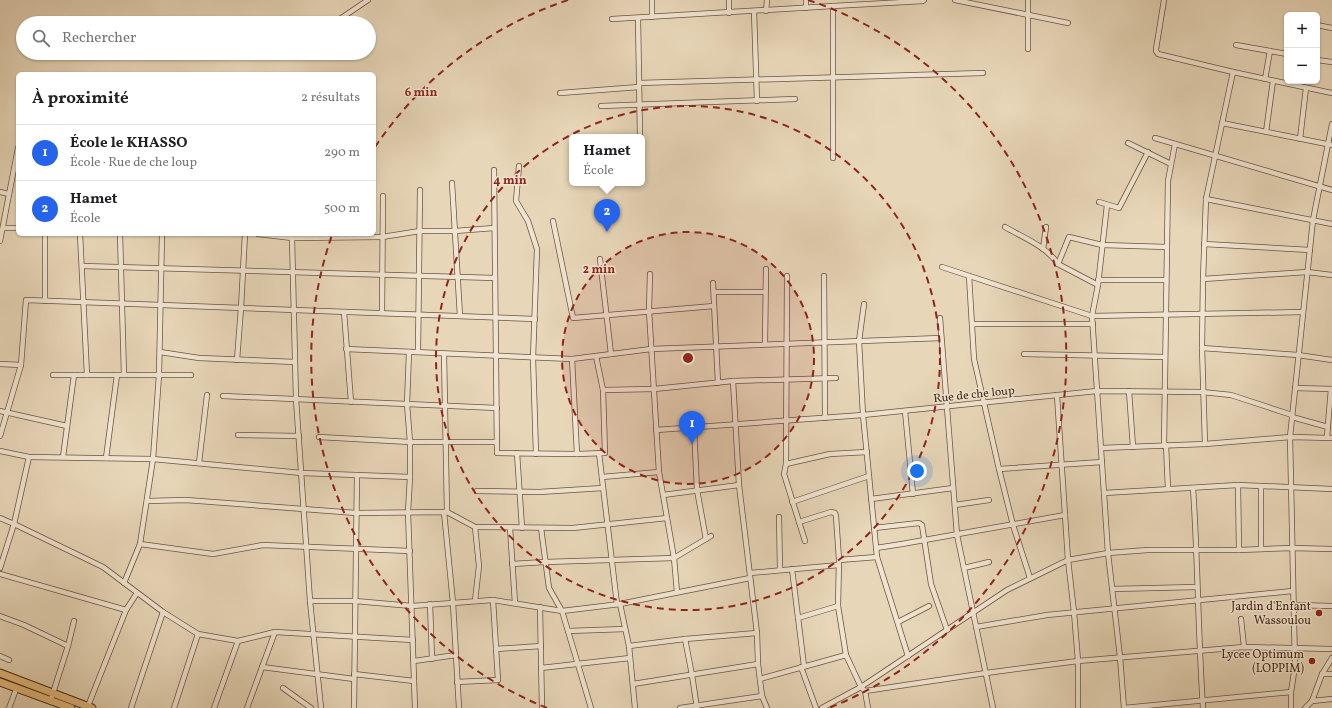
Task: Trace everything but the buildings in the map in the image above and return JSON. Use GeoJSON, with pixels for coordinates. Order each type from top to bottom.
{"type":"FeatureCollection","features":[{"type":"Feature","properties":{"kind":"highway"},"geometry":{"type":"LineString","coordinates":[[0,674],[50,700],[70,708]]}},
{"type":"Feature","properties":{"kind":"highway"},"geometry":{"type":"LineString","coordinates":[[0,682],[18,684],[53,693],[87,707]]}},
{"type":"Feature","properties":{"kind":"street"},"geometry":{"type":"LineString","coordinates":[[344,16],[368,0]]}},
{"type":"Feature","properties":{"kind":"street"},"geometry":{"type":"LineString","coordinates":[[652,0],[652,17]]}},
{"type":"Feature","properties":{"kind":"street"},"geometry":{"type":"LineString","coordinates":[[729,0],[729,13]]}},
{"type":"Feature","properties":{"kind":"street"},"geometry":{"type":"LineString","coordinates":[[766,11],[767,0]]}},
{"type":"Feature","properties":{"kind":"street"},"geometry":{"type":"LineString","coordinates":[[806,0],[806,8]]}},
{"type":"Feature","properties":{"kind":"street"},"geometry":{"type":"LineString","coordinates":[[612,19],[766,11],[924,0]]}},
{"type":"Feature","properties":{"kind":"street"},"geometry":{"type":"LineString","coordinates":[[955,0],[1068,23]]}},
{"type":"Feature","properties":{"kind":"street"},"geometry":{"type":"LineString","coordinates":[[1028,0],[1028,49]]}},
{"type":"Feature","properties":{"kind":"street"},"geometry":{"type":"LineString","coordinates":[[1164,0],[1156,52],[1158,54],[1332,93]]}},
{"type":"Feature","properties":{"kind":"street"},"geometry":{"type":"LineString","coordinates":[[833,6],[833,158]]}},
{"type":"Feature","properties":{"kind":"street"},"geometry":{"type":"LineString","coordinates":[[754,11],[757,101]]}},
{"type":"Feature","properties":{"kind":"street"},"geometry":{"type":"LineString","coordinates":[[638,18],[640,134]]}},
{"type":"Feature","properties":{"kind":"street"},"geometry":{"type":"LineString","coordinates":[[1320,26],[1332,28]]}},
{"type":"Feature","properties":{"kind":"street"},"geometry":{"type":"LineString","coordinates":[[1236,45],[1284,53]]}},
{"type":"Feature","properties":{"kind":"street"},"geometry":{"type":"LineString","coordinates":[[1265,79],[1270,51]]}},
{"type":"Feature","properties":{"kind":"street"},"geometry":{"type":"LineString","coordinates":[[1320,60],[1332,62]]}},
{"type":"Feature","properties":{"kind":"street"},"geometry":{"type":"LineString","coordinates":[[560,93],[639,85],[756,79],[983,72]]}},
{"type":"Feature","properties":{"kind":"street"},"geometry":{"type":"LineString","coordinates":[[1205,444],[1202,392],[1202,348],[1206,199],[1233,72]]}},
{"type":"Feature","properties":{"kind":"street"},"geometry":{"type":"LineString","coordinates":[[1266,132],[1273,81]]}},
{"type":"Feature","properties":{"kind":"street"},"geometry":{"type":"LineString","coordinates":[[1300,138],[1306,88]]}},
{"type":"Feature","properties":{"kind":"street"},"geometry":{"type":"LineString","coordinates":[[602,106],[795,99]]}},
{"type":"Feature","properties":{"kind":"street"},"geometry":{"type":"LineString","coordinates":[[1222,123],[1330,145]]}},
{"type":"Feature","properties":{"kind":"street"},"geometry":{"type":"LineString","coordinates":[[1291,708],[1291,692],[1295,666],[1290,437],[1313,220],[1330,145],[1332,124]]}},
{"type":"Feature","properties":{"kind":"street"},"geometry":{"type":"LineString","coordinates":[[1156,138],[1332,190]]}},
{"type":"Feature","properties":{"kind":"street"},"geometry":{"type":"LineString","coordinates":[[1128,143],[1171,164]]}},
{"type":"Feature","properties":{"kind":"street"},"geometry":{"type":"LineString","coordinates":[[1168,489],[1165,445],[1165,357],[1168,181],[1175,144]]}},
{"type":"Feature","properties":{"kind":"street"},"geometry":{"type":"LineString","coordinates":[[1099,202],[1119,208],[1148,152]]}},
{"type":"Feature","properties":{"kind":"street"},"geometry":{"type":"LineString","coordinates":[[0,241],[16,158]]}},
{"type":"Feature","properties":{"kind":"street"},"geometry":{"type":"LineString","coordinates":[[519,166],[516,201],[528,221],[537,249],[533,358],[536,454]]}},
{"type":"Feature","properties":{"kind":"street"},"geometry":{"type":"LineString","coordinates":[[494,170],[497,453],[605,453],[602,390],[596,356]]}},
{"type":"Feature","properties":{"kind":"street"},"geometry":{"type":"LineString","coordinates":[[452,183],[460,316]]}},
{"type":"Feature","properties":{"kind":"street"},"geometry":{"type":"LineString","coordinates":[[418,352],[420,190]]}},
{"type":"Feature","properties":{"kind":"street"},"geometry":{"type":"LineString","coordinates":[[0,192],[9,194]]}},
{"type":"Feature","properties":{"kind":"street"},"geometry":{"type":"LineString","coordinates":[[382,196],[382,313]]}},
{"type":"Feature","properties":{"kind":"street"},"geometry":{"type":"LineString","coordinates":[[1206,199],[1332,224]]}},
{"type":"Feature","properties":{"kind":"street"},"geometry":{"type":"LineString","coordinates":[[1107,205],[1098,283],[1092,316],[1108,553],[1120,657],[1124,708],[1291,692]]}},
{"type":"Feature","properties":{"kind":"street"},"geometry":{"type":"LineString","coordinates":[[553,221],[573,318],[714,306]]}},
{"type":"Feature","properties":{"kind":"street"},"geometry":{"type":"LineString","coordinates":[[2,226],[16,228]]}},
{"type":"Feature","properties":{"kind":"street"},"geometry":{"type":"LineString","coordinates":[[1005,227],[1043,249],[1058,264],[1098,283],[1166,280]]}},
{"type":"Feature","properties":{"kind":"street"},"geometry":{"type":"LineString","coordinates":[[1043,249],[1046,227]]}},
{"type":"Feature","properties":{"kind":"street"},"geometry":{"type":"LineString","coordinates":[[275,236],[292,238],[341,236],[382,237],[420,231],[455,231],[494,228]]}},
{"type":"Feature","properties":{"kind":"street"},"geometry":{"type":"LineString","coordinates":[[45,236],[45,301]]}},
{"type":"Feature","properties":{"kind":"street"},"geometry":{"type":"LineString","coordinates":[[80,236],[87,375]]}},
{"type":"Feature","properties":{"kind":"street"},"geometry":{"type":"LineString","coordinates":[[120,236],[124,375]]}},
{"type":"Feature","properties":{"kind":"street"},"geometry":{"type":"LineString","coordinates":[[124,583],[140,544],[153,458],[160,352],[162,236]]}},
{"type":"Feature","properties":{"kind":"street"},"geometry":{"type":"LineString","coordinates":[[237,360],[245,236]]}},
{"type":"Feature","properties":{"kind":"street"},"geometry":{"type":"LineString","coordinates":[[1058,264],[1069,237],[1102,245],[1167,247]]}},
{"type":"Feature","properties":{"kind":"street"},"geometry":{"type":"LineString","coordinates":[[292,238],[296,399],[310,600],[319,675],[321,708]]}},
{"type":"Feature","properties":{"kind":"street"},"geometry":{"type":"LineString","coordinates":[[1204,244],[1310,250]]}},
{"type":"Feature","properties":{"kind":"street"},"geometry":{"type":"LineString","coordinates":[[600,259],[611,354]]}},
{"type":"Feature","properties":{"kind":"street"},"geometry":{"type":"LineString","coordinates":[[82,266],[495,278]]}},
{"type":"Feature","properties":{"kind":"street"},"geometry":{"type":"LineString","coordinates":[[942,268],[1092,316],[1303,312]]}},
{"type":"Feature","properties":{"kind":"street"},"geometry":{"type":"LineString","coordinates":[[765,344],[766,269]]}},
{"type":"Feature","properties":{"kind":"street"},"geometry":{"type":"LineString","coordinates":[[1203,279],[1307,272],[1332,275]]}},
{"type":"Feature","properties":{"kind":"street"},"geometry":{"type":"LineString","coordinates":[[650,274],[649,311],[656,430],[660,472],[674,558],[677,592]]}},
{"type":"Feature","properties":{"kind":"street"},"geometry":{"type":"LineString","coordinates":[[787,276],[787,421],[786,464],[784,478],[805,541]]}},
{"type":"Feature","properties":{"kind":"street"},"geometry":{"type":"LineString","coordinates":[[824,276],[825,418]]}},
{"type":"Feature","properties":{"kind":"street"},"geometry":{"type":"LineString","coordinates":[[969,276],[974,359],[1013,525],[1030,578]]}},
{"type":"Feature","properties":{"kind":"street"},"geometry":{"type":"LineString","coordinates":[[713,283],[718,383]]}},
{"type":"Feature","properties":{"kind":"street"},"geometry":{"type":"LineString","coordinates":[[714,292],[765,292]]}},
{"type":"Feature","properties":{"kind":"street"},"geometry":{"type":"LineString","coordinates":[[0,436],[21,365],[26,300],[535,319]]}},
{"type":"Feature","properties":{"kind":"street"},"geometry":{"type":"LineString","coordinates":[[864,304],[859,341],[863,416],[877,557],[908,656]]}},
{"type":"Feature","properties":{"kind":"street"},"geometry":{"type":"LineString","coordinates":[[344,312],[350,402]]}},
{"type":"Feature","properties":{"kind":"street"},"geometry":{"type":"LineString","coordinates":[[940,318],[957,535],[993,708]]}},
{"type":"Feature","properties":{"kind":"street"},"geometry":{"type":"LineString","coordinates":[[972,324],[1093,324]]}},
{"type":"Feature","properties":{"kind":"street"},"geometry":{"type":"LineString","coordinates":[[346,349],[572,359],[651,349],[941,338]]}},
{"type":"Feature","properties":{"kind":"street"},"geometry":{"type":"LineString","coordinates":[[1202,348],[1298,355],[1332,360]]}},
{"type":"Feature","properties":{"kind":"street"},"geometry":{"type":"LineString","coordinates":[[160,352],[199,358],[295,362]]}},
{"type":"Feature","properties":{"kind":"street"},"geometry":{"type":"LineString","coordinates":[[409,352],[407,404],[410,442],[410,477],[408,512],[415,708]]}},
{"type":"Feature","properties":{"kind":"street"},"geometry":{"type":"LineString","coordinates":[[444,354],[446,442],[445,512],[453,603],[459,708]]}},
{"type":"Feature","properties":{"kind":"street"},"geometry":{"type":"LineString","coordinates":[[1024,354],[1165,357]]}},
{"type":"Feature","properties":{"kind":"street"},"geometry":{"type":"LineString","coordinates":[[572,359],[577,454]]}},
{"type":"Feature","properties":{"kind":"street"},"geometry":{"type":"LineString","coordinates":[[0,364],[21,365]]}},
{"type":"Feature","properties":{"kind":"street"},"geometry":{"type":"LineString","coordinates":[[53,375],[191,375]]}},
{"type":"Feature","properties":{"kind":"street"},"geometry":{"type":"LineString","coordinates":[[63,457],[74,375]]}},
{"type":"Feature","properties":{"kind":"street"},"geometry":{"type":"LineString","coordinates":[[106,458],[117,375]]}},
{"type":"Feature","properties":{"kind":"street"},"geometry":{"type":"LineString","coordinates":[[602,390],[654,389],[733,381],[836,378]]}},
{"type":"Feature","properties":{"kind":"street"},"geometry":{"type":"LineString","coordinates":[[733,381],[739,485],[757,634],[758,664],[762,696],[767,708]]}},
{"type":"Feature","properties":{"kind":"street"},"geometry":{"type":"LineString","coordinates":[[1101,448],[1205,444],[1290,437],[1330,437],[1328,427],[1331,389],[1295,388]]}},
{"type":"Feature","properties":{"kind":"street","name":"Rue de che loup"},"geometry":{"type":"LineString","coordinates":[[656,430],[863,416],[1097,390],[1202,392],[1231,395],[1328,427]]}},
{"type":"Feature","properties":{"kind":"street"},"geometry":{"type":"LineString","coordinates":[[1129,391],[1133,447]]}},
{"type":"Feature","properties":{"kind":"street"},"geometry":{"type":"LineString","coordinates":[[199,463],[207,395]]}},
{"type":"Feature","properties":{"kind":"street"},"geometry":{"type":"LineString","coordinates":[[1057,395],[1068,560],[1078,661],[1078,708]]}},
{"type":"Feature","properties":{"kind":"street"},"geometry":{"type":"LineString","coordinates":[[222,396],[497,408]]}},
{"type":"Feature","properties":{"kind":"street"},"geometry":{"type":"LineString","coordinates":[[0,411],[67,426]]}},
{"type":"Feature","properties":{"kind":"street"},"geometry":{"type":"LineString","coordinates":[[905,411],[913,494]]}},
{"type":"Feature","properties":{"kind":"street"},"geometry":{"type":"LineString","coordinates":[[694,427],[697,490],[706,539]]}},
{"type":"Feature","properties":{"kind":"street"},"geometry":{"type":"LineString","coordinates":[[238,435],[299,436]]}},
{"type":"Feature","properties":{"kind":"street"},"geometry":{"type":"LineString","coordinates":[[319,437],[410,442],[497,442]]}},
{"type":"Feature","properties":{"kind":"street"},"geometry":{"type":"LineString","coordinates":[[0,451],[29,457],[153,458],[302,473],[410,477]]}},
{"type":"Feature","properties":{"kind":"street"},"geometry":{"type":"LineString","coordinates":[[786,464],[830,454],[867,452]]}},
{"type":"Feature","properties":{"kind":"street"},"geometry":{"type":"LineString","coordinates":[[599,453],[611,560],[618,604],[629,646],[635,708]]}},
{"type":"Feature","properties":{"kind":"street"},"geometry":{"type":"LineString","coordinates":[[517,454],[522,528]]}},
{"type":"Feature","properties":{"kind":"street"},"geometry":{"type":"LineString","coordinates":[[0,568],[14,524],[29,457]]}},
{"type":"Feature","properties":{"kind":"street"},"geometry":{"type":"LineString","coordinates":[[999,469],[1062,466],[1102,462]]}},
{"type":"Feature","properties":{"kind":"street"},"geometry":{"type":"LineString","coordinates":[[602,477],[660,472]]}},
{"type":"Feature","properties":{"kind":"street"},"geometry":{"type":"LineString","coordinates":[[354,708],[357,475]]}},
{"type":"Feature","properties":{"kind":"street"},"geometry":{"type":"LineString","coordinates":[[792,502],[869,476]]}},
{"type":"Feature","properties":{"kind":"street"},"geometry":{"type":"LineString","coordinates":[[664,495],[739,485]]}},
{"type":"Feature","properties":{"kind":"street"},"geometry":{"type":"LineString","coordinates":[[1104,493],[1238,485],[1332,489]]}},
{"type":"Feature","properties":{"kind":"street"},"geometry":{"type":"LineString","coordinates":[[1238,485],[1239,550]]}},
{"type":"Feature","properties":{"kind":"street"},"geometry":{"type":"LineString","coordinates":[[1261,486],[1261,549]]}},
{"type":"Feature","properties":{"kind":"street"},"geometry":{"type":"LineString","coordinates":[[477,491],[539,492],[603,488]]}},
{"type":"Feature","properties":{"kind":"street"},"geometry":{"type":"LineString","coordinates":[[872,499],[953,488]]}},
{"type":"Feature","properties":{"kind":"street"},"geometry":{"type":"LineString","coordinates":[[1193,488],[1203,708]]}},
{"type":"Feature","properties":{"kind":"street"},"geometry":{"type":"LineString","coordinates":[[147,501],[186,500],[356,513],[445,512],[475,528],[573,528],[668,518]]}},
{"type":"Feature","properties":{"kind":"street"},"geometry":{"type":"LineString","coordinates":[[954,505],[989,500]]}},
{"type":"Feature","properties":{"kind":"street"},"geometry":{"type":"LineString","coordinates":[[799,522],[831,512],[835,513],[839,563],[838,606],[846,655],[865,692],[868,708]]}},
{"type":"Feature","properties":{"kind":"street"},"geometry":{"type":"LineString","coordinates":[[876,548],[1065,515]]}},
{"type":"Feature","properties":{"kind":"street"},"geometry":{"type":"LineString","coordinates":[[779,516],[780,570]]}},
{"type":"Feature","properties":{"kind":"street"},"geometry":{"type":"LineString","coordinates":[[0,518],[103,567],[163,612],[198,634],[238,641],[275,632],[413,640]]}},
{"type":"Feature","properties":{"kind":"street"},"geometry":{"type":"LineString","coordinates":[[874,528],[919,523],[922,525],[931,584],[947,630]]}},
{"type":"Feature","properties":{"kind":"street"},"geometry":{"type":"LineString","coordinates":[[475,528],[478,566],[475,601]]}},
{"type":"Feature","properties":{"kind":"street"},"geometry":{"type":"LineString","coordinates":[[510,528],[514,603]]}},
{"type":"Feature","properties":{"kind":"street"},"geometry":{"type":"LineString","coordinates":[[541,528],[549,588],[562,610],[591,708]]}},
{"type":"Feature","properties":{"kind":"street"},"geometry":{"type":"LineString","coordinates":[[512,564],[674,558],[711,536]]}},
{"type":"Feature","properties":{"kind":"street"},"geometry":{"type":"LineString","coordinates":[[140,544],[213,554],[263,545],[410,551]]}},
{"type":"Feature","properties":{"kind":"street"},"geometry":{"type":"LineString","coordinates":[[822,708],[862,687],[1007,590],[1068,560],[1108,553],[1161,550],[1292,548],[1332,549]]}},
{"type":"Feature","properties":{"kind":"street"},"geometry":{"type":"LineString","coordinates":[[310,600],[355,601],[412,606],[493,600],[562,610],[618,604],[750,575],[877,557]]}},
{"type":"Feature","properties":{"kind":"street"},"geometry":{"type":"LineString","coordinates":[[964,568],[989,562]]}},
{"type":"Feature","properties":{"kind":"street"},"geometry":{"type":"LineString","coordinates":[[792,569],[802,667],[816,708]]}},
{"type":"Feature","properties":{"kind":"street"},"geometry":{"type":"LineString","coordinates":[[0,574],[126,610]]}},
{"type":"Feature","properties":{"kind":"street"},"geometry":{"type":"LineString","coordinates":[[1112,589],[1197,587]]}},
{"type":"Feature","properties":{"kind":"street"},"geometry":{"type":"LineString","coordinates":[[976,627],[1047,615],[1293,591]]}},
{"type":"Feature","properties":{"kind":"street"},"geometry":{"type":"LineString","coordinates":[[87,707],[126,610],[137,593]]}},
{"type":"Feature","properties":{"kind":"street"},"geometry":{"type":"LineString","coordinates":[[458,682],[498,680],[493,600]]}},
{"type":"Feature","properties":{"kind":"street"},"geometry":{"type":"LineString","coordinates":[[430,604],[432,659]]}},
{"type":"Feature","properties":{"kind":"street"},"geometry":{"type":"LineString","coordinates":[[1294,605],[1332,606]]}},
{"type":"Feature","properties":{"kind":"street"},"geometry":{"type":"LineString","coordinates":[[798,618],[838,606]]}},
{"type":"Feature","properties":{"kind":"street"},"geometry":{"type":"LineString","coordinates":[[898,622],[929,606]]}},
{"type":"Feature","properties":{"kind":"street"},"geometry":{"type":"LineString","coordinates":[[540,607],[542,708]]}},
{"type":"Feature","properties":{"kind":"street"},"geometry":{"type":"LineString","coordinates":[[131,708],[163,612]]}},
{"type":"Feature","properties":{"kind":"street"},"geometry":{"type":"LineString","coordinates":[[0,616],[24,625],[68,646]]}},
{"type":"Feature","properties":{"kind":"street"},"geometry":{"type":"LineString","coordinates":[[1241,618],[1244,647]]}},
{"type":"Feature","properties":{"kind":"street"},"geometry":{"type":"LineString","coordinates":[[50,700],[68,646],[74,620]]}},
{"type":"Feature","properties":{"kind":"street"},"geometry":{"type":"LineString","coordinates":[[568,631],[625,629]]}},
{"type":"Feature","properties":{"kind":"street"},"geometry":{"type":"LineString","coordinates":[[247,708],[275,632]]}},
{"type":"Feature","properties":{"kind":"street"},"geometry":{"type":"LineString","coordinates":[[174,708],[198,634]]}},
{"type":"Feature","properties":{"kind":"street"},"geometry":{"type":"LineString","coordinates":[[629,646],[685,639],[757,634]]}},
{"type":"Feature","properties":{"kind":"street"},"geometry":{"type":"LineString","coordinates":[[685,639],[696,707]]}},
{"type":"Feature","properties":{"kind":"street"},"geometry":{"type":"LineString","coordinates":[[214,708],[238,641]]}},
{"type":"Feature","properties":{"kind":"street"},"geometry":{"type":"LineString","coordinates":[[496,649],[541,646]]}},
{"type":"Feature","properties":{"kind":"street"},"geometry":{"type":"LineString","coordinates":[[865,692],[986,673],[1120,657],[1244,647],[1332,649]]}},
{"type":"Feature","properties":{"kind":"street"},"geometry":{"type":"LineString","coordinates":[[760,679],[846,655]]}},
{"type":"Feature","properties":{"kind":"street"},"geometry":{"type":"LineString","coordinates":[[0,656],[9,660]]}},
{"type":"Feature","properties":{"kind":"street"},"geometry":{"type":"LineString","coordinates":[[414,661],[456,656]]}},
{"type":"Feature","properties":{"kind":"street"},"geometry":{"type":"LineString","coordinates":[[541,668],[630,658]]}},
{"type":"Feature","properties":{"kind":"street"},"geometry":{"type":"LineString","coordinates":[[1305,708],[1312,700],[1322,674],[1332,658]]}},
{"type":"Feature","properties":{"kind":"street"},"geometry":{"type":"LineString","coordinates":[[633,684],[758,664]]}},
{"type":"Feature","properties":{"kind":"street"},"geometry":{"type":"LineString","coordinates":[[262,667],[354,679]]}},
{"type":"Feature","properties":{"kind":"street"},"geometry":{"type":"LineString","coordinates":[[354,674],[414,681]]}},
{"type":"Feature","properties":{"kind":"street"},"geometry":{"type":"LineString","coordinates":[[1322,674],[1332,674]]}},
{"type":"Feature","properties":{"kind":"street"},"geometry":{"type":"LineString","coordinates":[[9,708],[18,684]]}},
{"type":"Feature","properties":{"kind":"street"},"geometry":{"type":"LineString","coordinates":[[283,688],[310,708]]}},
{"type":"Feature","properties":{"kind":"street"},"geometry":{"type":"LineString","coordinates":[[680,708],[696,707],[762,696]]}},
{"type":"Feature","properties":{"kind":"street"},"geometry":{"type":"LineString","coordinates":[[1312,700],[1332,699]]}},
{"type":"Feature","properties":{"kind":"place","name":"Hamet"},"geometry":{"type":"Point","coordinates":[607,232]}},
{"type":"Feature","properties":{"kind":"place","name":"École le KHASSO"},"geometry":{"type":"Point","coordinates":[692,444]}},
{"type":"Feature","properties":{"kind":"place","name":"Jardin d'Enfant Wassoulou"},"geometry":{"type":"Point","coordinates":[1319,613]}},
{"type":"Feature","properties":{"kind":"place","name":"Lycee Optimum (LOPPIM)"},"geometry":{"type":"Point","coordinates":[1312,661]}}]}
